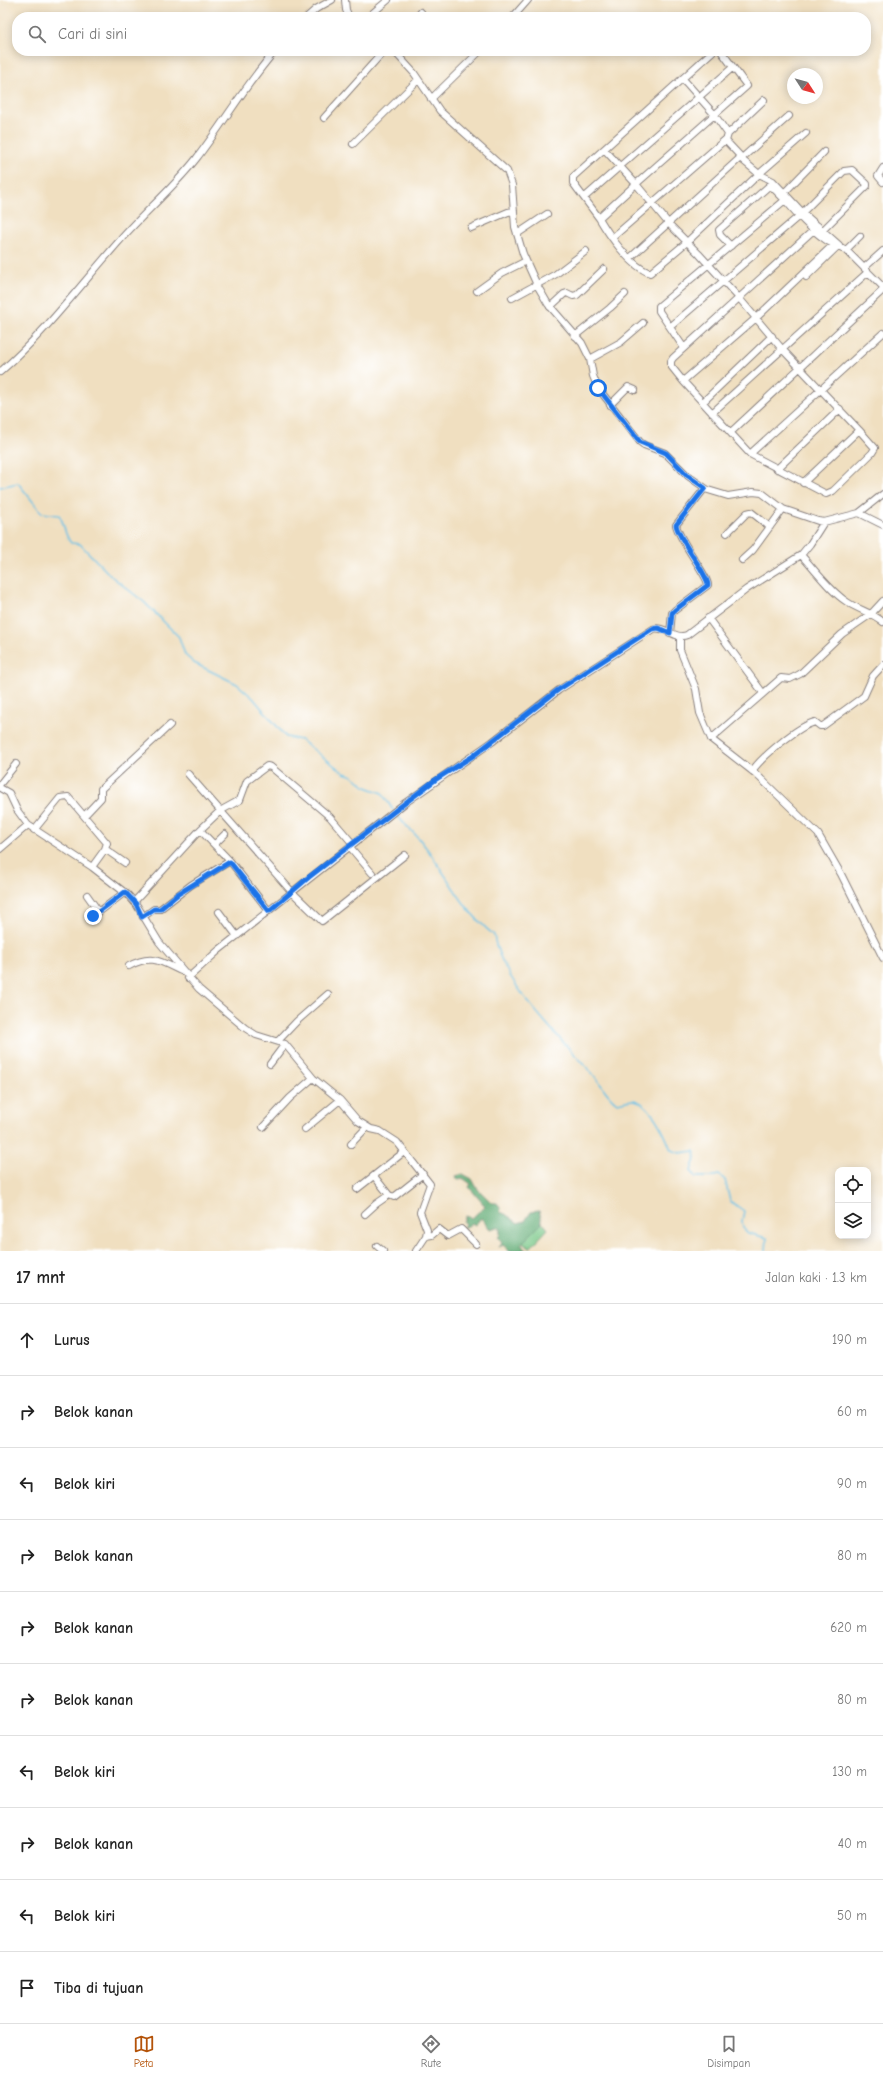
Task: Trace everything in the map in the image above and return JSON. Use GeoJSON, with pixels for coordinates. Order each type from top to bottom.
{"type":"FeatureCollection","features":[{"type":"Feature","properties":{"kind":"street"},"geometry":{"type":"LineString","coordinates":[[313,12],[332,0]]}},
{"type":"Feature","properties":{"kind":"street"},"geometry":{"type":"LineString","coordinates":[[345,0],[347,12]]}},
{"type":"Feature","properties":{"kind":"street"},"geometry":{"type":"LineString","coordinates":[[374,12],[388,0]]}},
{"type":"Feature","properties":{"kind":"street"},"geometry":{"type":"LineString","coordinates":[[517,12],[528,0]]}},
{"type":"Feature","properties":{"kind":"street"},"geometry":{"type":"LineString","coordinates":[[0,372],[24,351],[51,322],[134,224],[196,160],[271,56]]}},
{"type":"Feature","properties":{"kind":"street"},"geometry":{"type":"LineString","coordinates":[[324,118],[380,56]]}},
{"type":"Feature","properties":{"kind":"street"},"geometry":{"type":"LineString","coordinates":[[398,56],[418,80],[440,111],[507,171],[512,185],[511,211],[522,262],[534,287],[582,343],[590,359],[596,383],[610,404],[640,442],[666,453],[688,476],[705,488],[728,496],[753,492],[762,493],[783,509],[824,522],[848,514],[859,513],[883,525]]}},
{"type":"Feature","properties":{"kind":"street"},"geometry":{"type":"LineString","coordinates":[[431,99],[475,56]]}},
{"type":"Feature","properties":{"kind":"street"},"geometry":{"type":"LineString","coordinates":[[708,56],[571,180],[585,197],[612,238],[630,258],[650,273],[687,242],[806,133]]}},
{"type":"Feature","properties":{"kind":"street"},"geometry":{"type":"LineString","coordinates":[[599,218],[747,84],[732,68],[724,56]]}},
{"type":"Feature","properties":{"kind":"street"},"geometry":{"type":"LineString","coordinates":[[585,197],[732,68]]}},
{"type":"Feature","properties":{"kind":"street"},"geometry":{"type":"LineString","coordinates":[[683,79],[714,114],[742,158],[759,177],[771,183],[785,196],[801,215],[836,245],[846,250],[883,287]]}},
{"type":"Feature","properties":{"kind":"street"},"geometry":{"type":"LineString","coordinates":[[353,144],[418,80]]}},
{"type":"Feature","properties":{"kind":"street"},"geometry":{"type":"LineString","coordinates":[[612,238],[727,136],[764,100]]}},
{"type":"Feature","properties":{"kind":"street"},"geometry":{"type":"LineString","coordinates":[[630,258],[789,116]]}},
{"type":"Feature","properties":{"kind":"street"},"geometry":{"type":"LineString","coordinates":[[605,150],[636,184],[669,224],[708,264],[722,281],[739,298],[782,349],[821,388],[874,446],[874,451],[832,491],[829,493],[823,493],[750,454],[683,381],[670,364],[673,358],[739,298],[867,186],[855,171],[844,171],[801,215],[722,281],[670,326]]}},
{"type":"Feature","properties":{"kind":"street"},"geometry":{"type":"LineString","coordinates":[[684,348],[659,311],[659,306],[730,246],[785,196],[824,152]]}},
{"type":"Feature","properties":{"kind":"street"},"geometry":{"type":"LineString","coordinates":[[883,168],[878,176],[883,182]]}},
{"type":"Feature","properties":{"kind":"street"},"geometry":{"type":"LineString","coordinates":[[730,246],[720,235],[719,230],[771,183]]}},
{"type":"Feature","properties":{"kind":"street"},"geometry":{"type":"LineString","coordinates":[[471,228],[511,211]]}},
{"type":"Feature","properties":{"kind":"street"},"geometry":{"type":"LineString","coordinates":[[517,234],[547,214]]}},
{"type":"Feature","properties":{"kind":"street"},"geometry":{"type":"LineString","coordinates":[[818,229],[836,245]]}},
{"type":"Feature","properties":{"kind":"street"},"geometry":{"type":"LineString","coordinates":[[846,250],[860,236]]}},
{"type":"Feature","properties":{"kind":"street"},"geometry":{"type":"LineString","coordinates":[[683,381],[757,320],[836,245]]}},
{"type":"Feature","properties":{"kind":"street"},"geometry":{"type":"LineString","coordinates":[[512,298],[556,274],[586,251]]}},
{"type":"Feature","properties":{"kind":"street"},"geometry":{"type":"LineString","coordinates":[[712,413],[866,270],[883,251]]}},
{"type":"Feature","properties":{"kind":"street"},"geometry":{"type":"LineString","coordinates":[[477,291],[502,273],[522,262]]}},
{"type":"Feature","properties":{"kind":"street"},"geometry":{"type":"LineString","coordinates":[[550,307],[564,294],[567,293],[572,296],[576,295],[604,269]]}},
{"type":"Feature","properties":{"kind":"street"},"geometry":{"type":"LineString","coordinates":[[731,432],[883,290]]}},
{"type":"Feature","properties":{"kind":"street"},"geometry":{"type":"LineString","coordinates":[[575,336],[625,294]]}},
{"type":"Feature","properties":{"kind":"street"},"geometry":{"type":"LineString","coordinates":[[590,359],[621,342],[643,323]]}},
{"type":"Feature","properties":{"kind":"street"},"geometry":{"type":"LineString","coordinates":[[750,454],[883,333]]}},
{"type":"Feature","properties":{"kind":"street"},"geometry":{"type":"LineString","coordinates":[[703,402],[772,336]]}},
{"type":"Feature","properties":{"kind":"street"},"geometry":{"type":"LineString","coordinates":[[610,404],[628,387],[635,390]]}},
{"type":"Feature","properties":{"kind":"street"},"geometry":{"type":"LineString","coordinates":[[777,469],[840,409]]}},
{"type":"Feature","properties":{"kind":"street"},"geometry":{"type":"LineString","coordinates":[[803,482],[859,430]]}},
{"type":"Feature","properties":{"kind":"street"},"geometry":{"type":"LineString","coordinates":[[670,633],[672,613],[708,585],[708,581],[696,564],[676,525],[705,488]]}},
{"type":"Feature","properties":{"kind":"street"},"geometry":{"type":"LineString","coordinates":[[859,513],[883,494]]}},
{"type":"Feature","properties":{"kind":"street"},"geometry":{"type":"LineString","coordinates":[[742,560],[753,550],[783,509]]}},
{"type":"Feature","properties":{"kind":"street"},"geometry":{"type":"LineString","coordinates":[[727,533],[747,513],[751,512],[770,527]]}},
{"type":"Feature","properties":{"kind":"street"},"geometry":{"type":"LineString","coordinates":[[188,978],[219,950],[405,803],[486,747],[558,690],[652,629],[658,628],[680,636],[687,635],[747,589],[801,555],[824,522]]}},
{"type":"Feature","properties":{"kind":"street"},"geometry":{"type":"LineString","coordinates":[[801,555],[834,592],[851,605],[871,614],[883,622]]}},
{"type":"Feature","properties":{"kind":"street"},"geometry":{"type":"LineString","coordinates":[[711,739],[781,678],[790,679],[800,674],[842,634],[871,614],[883,601]]}},
{"type":"Feature","properties":{"kind":"street"},"geometry":{"type":"LineString","coordinates":[[708,618],[763,693]]}},
{"type":"Feature","properties":{"kind":"street"},"geometry":{"type":"LineString","coordinates":[[680,636],[680,650],[696,689],[700,713],[711,739],[752,771],[818,834],[841,874],[883,958]]}},
{"type":"Feature","properties":{"kind":"street"},"geometry":{"type":"LineString","coordinates":[[752,771],[778,747],[807,724],[815,722],[820,726],[823,726],[861,698],[868,688],[872,676],[883,665]]}},
{"type":"Feature","properties":{"kind":"street"},"geometry":{"type":"LineString","coordinates":[[85,815],[100,798],[101,789],[170,725]]}},
{"type":"Feature","properties":{"kind":"street"},"geometry":{"type":"LineString","coordinates":[[0,784],[16,764]]}},
{"type":"Feature","properties":{"kind":"street"},"geometry":{"type":"LineString","coordinates":[[134,902],[200,830],[220,811],[237,802],[247,781],[269,766],[325,812],[352,845],[372,873]]}},
{"type":"Feature","properties":{"kind":"street"},"geometry":{"type":"LineString","coordinates":[[188,774],[292,892],[322,920],[324,920],[405,855]]}},
{"type":"Feature","properties":{"kind":"street"},"geometry":{"type":"LineString","coordinates":[[0,788],[10,794],[17,810],[28,825],[34,830],[92,867],[125,892],[134,902],[159,942],[188,978],[245,1028],[256,1035],[278,1041],[284,1046],[313,1078],[340,1100],[358,1120],[367,1127],[382,1132],[397,1142],[430,1184],[420,1213],[429,1235]]}},
{"type":"Feature","properties":{"kind":"street"},"geometry":{"type":"LineString","coordinates":[[34,830],[63,796],[68,797],[105,840],[105,849],[92,867]]}},
{"type":"Feature","properties":{"kind":"street"},"geometry":{"type":"LineString","coordinates":[[0,849],[28,825]]}},
{"type":"Feature","properties":{"kind":"street"},"geometry":{"type":"LineString","coordinates":[[200,830],[215,844],[269,911]]}},
{"type":"Feature","properties":{"kind":"street"},"geometry":{"type":"LineString","coordinates":[[215,844],[225,834]]}},
{"type":"Feature","properties":{"kind":"street"},"geometry":{"type":"LineString","coordinates":[[105,849],[125,863]]}},
{"type":"Feature","properties":{"kind":"street"},"geometry":{"type":"LineString","coordinates":[[142,917],[154,909],[160,909],[187,888],[230,862]]}},
{"type":"Feature","properties":{"kind":"street"},"geometry":{"type":"LineString","coordinates":[[91,918],[125,892]]}},
{"type":"Feature","properties":{"kind":"street"},"geometry":{"type":"LineString","coordinates":[[87,895],[99,912]]}},
{"type":"Feature","properties":{"kind":"street"},"geometry":{"type":"LineString","coordinates":[[219,912],[237,936]]}},
{"type":"Feature","properties":{"kind":"street"},"geometry":{"type":"LineString","coordinates":[[130,966],[143,959],[153,960],[182,971]]}},
{"type":"Feature","properties":{"kind":"street"},"geometry":{"type":"LineString","coordinates":[[278,1041],[328,994]]}},
{"type":"Feature","properties":{"kind":"street"},"geometry":{"type":"LineString","coordinates":[[270,1064],[284,1046]]}},
{"type":"Feature","properties":{"kind":"street"},"geometry":{"type":"LineString","coordinates":[[263,1127],[286,1102],[313,1078]]}},
{"type":"Feature","properties":{"kind":"street"},"geometry":{"type":"LineString","coordinates":[[305,1129],[340,1100]]}},
{"type":"Feature","properties":{"kind":"street"},"geometry":{"type":"LineString","coordinates":[[351,1144],[367,1127]]}},
{"type":"Feature","properties":{"kind":"street"},"geometry":{"type":"LineString","coordinates":[[357,1189],[404,1152]]}},
{"type":"Feature","properties":{"kind":"street"},"geometry":{"type":"LineString","coordinates":[[374,1176],[390,1195],[394,1197],[423,1174]]}},
{"type":"Feature","properties":{"kind":"street"},"geometry":{"type":"LineString","coordinates":[[366,1214],[376,1204],[390,1195]]}},
{"type":"Feature","properties":{"kind":"street"},"geometry":{"type":"LineString","coordinates":[[420,1250],[429,1235],[438,1229],[448,1236],[460,1229],[476,1244]]}},
{"type":"Feature","properties":{"kind":"street"},"geometry":{"type":"LineString","coordinates":[[377,1246],[383,1251]]}},
{"type":"Feature","properties":{"kind":"green space"},"geometry":{"type":"Polygon","coordinates":[[[463,1174],[472,1179],[477,1188],[492,1203],[497,1203],[501,1208],[500,1212],[518,1223],[525,1221],[531,1212],[539,1211],[542,1221],[541,1224],[521,1244],[526,1251],[509,1251],[503,1245],[499,1247],[502,1242],[498,1237],[500,1235],[500,1228],[497,1227],[490,1229],[481,1218],[475,1225],[472,1223],[464,1229],[463,1227],[465,1224],[463,1222],[466,1216],[472,1218],[485,1206],[469,1187],[471,1184],[464,1179],[458,1180],[456,1176],[463,1174]]]}},
{"type":"Feature","properties":{"kind":"green space"},"geometry":{"type":"Polygon","coordinates":[[[542,1222],[548,1229],[530,1248],[522,1243],[542,1222]]]}},
{"type":"Feature","properties":{"kind":"waterway"},"geometry":{"type":"LineString","coordinates":[[0,487],[18,483],[42,513],[59,515],[71,543],[80,544],[111,576],[144,602],[179,637],[185,655],[194,663],[237,684],[253,698],[286,737],[301,740],[344,773],[353,776],[366,787],[382,793],[393,810]]}},
{"type":"Feature","properties":{"kind":"waterway"},"geometry":{"type":"LineString","coordinates":[[396,814],[421,841],[472,914],[494,935],[499,953],[507,971],[533,1008],[592,1073],[613,1100],[617,1103],[631,1100],[639,1102],[645,1106],[656,1120],[671,1150],[680,1153],[694,1151],[696,1157],[691,1170],[696,1177],[719,1175],[725,1180],[730,1201],[744,1211],[742,1221],[743,1228],[748,1233],[767,1238],[766,1251]]}},
{"type":"Feature","properties":{"kind":"route"},"geometry":{"type":"LineString","coordinates":[[93,916],[125,892],[136,904],[142,917],[155,908],[160,909],[191,885],[230,862],[269,911],[309,877],[350,847],[435,780],[473,756],[558,690],[652,629],[658,628],[670,633],[672,613],[708,585],[708,581],[696,564],[676,525],[705,488],[697,484],[688,476],[666,453],[647,447],[640,442],[598,388]]}}]}
